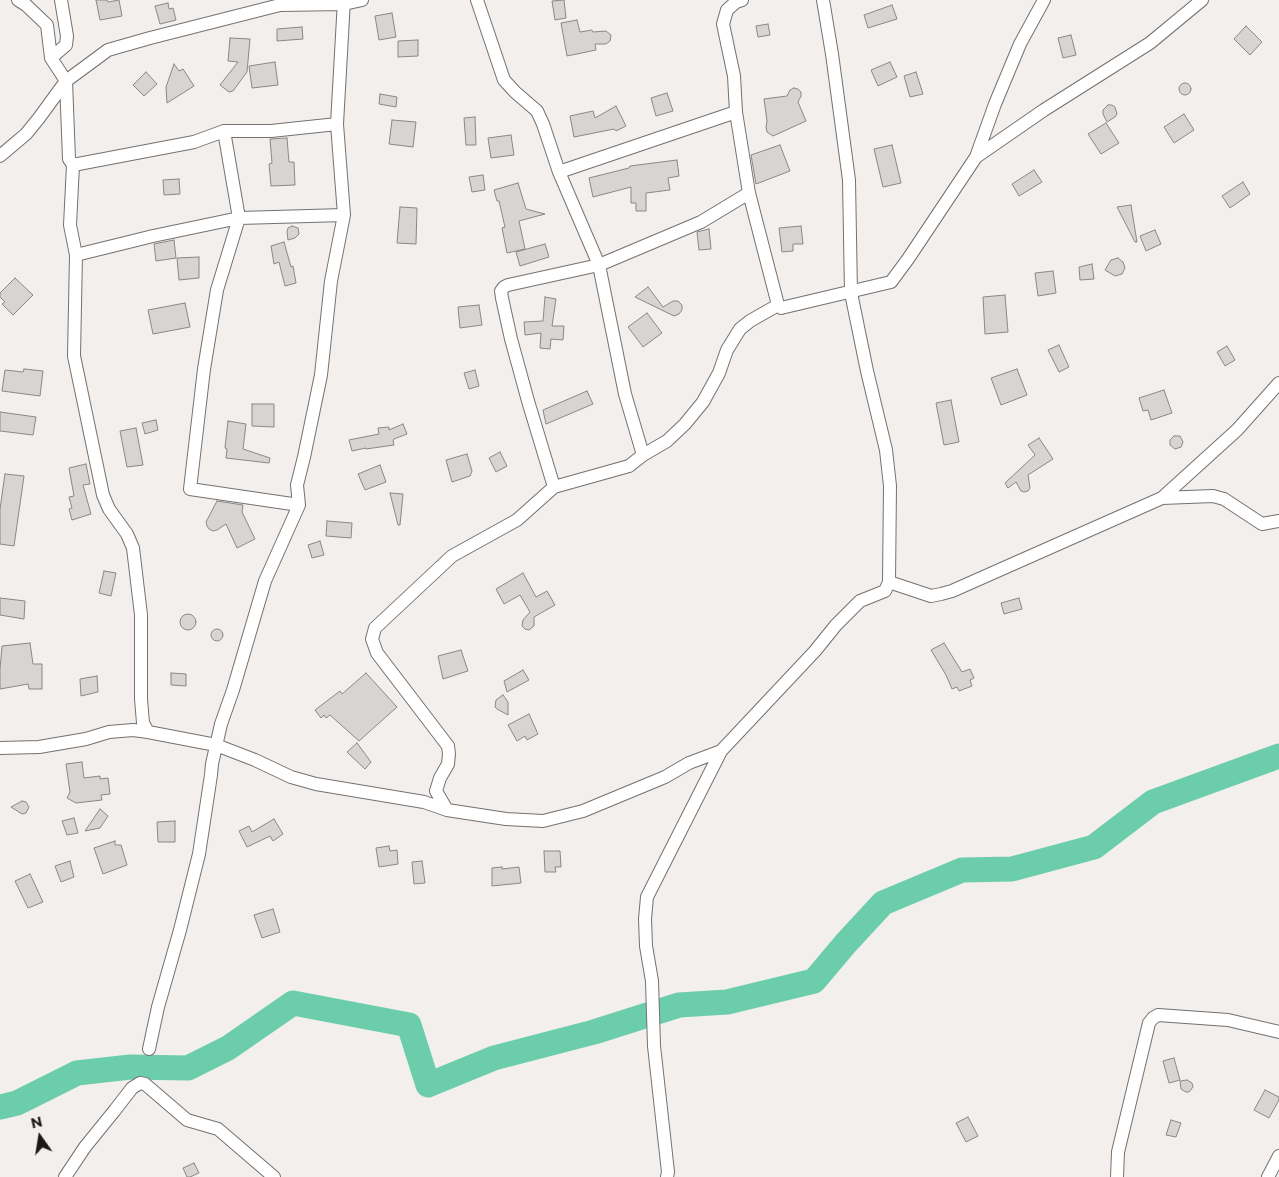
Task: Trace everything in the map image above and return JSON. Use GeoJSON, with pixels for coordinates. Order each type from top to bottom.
{"type":"FeatureCollection","features":[{"type":"Feature","properties":{"kind":"street"},"geometry":{"type":"LineString","coordinates":[[18,0],[26,5],[46,25],[51,58],[66,81],[69,159],[73,165],[70,224],[76,255],[74,356],[103,494],[109,509],[127,534],[133,548],[142,615],[141,698],[143,723],[148,732]]}},
{"type":"Feature","properties":{"kind":"street"},"geometry":{"type":"LineString","coordinates":[[51,58],[66,45],[67,36],[60,0]]}},
{"type":"Feature","properties":{"kind":"street"},"geometry":{"type":"LineString","coordinates":[[0,156],[26,134],[66,81],[108,50],[280,5],[362,0]]}},
{"type":"Feature","properties":{"kind":"street"},"geometry":{"type":"LineString","coordinates":[[477,0],[504,80],[514,92],[537,111],[543,124],[559,172],[598,266],[625,394],[643,455]]}},
{"type":"Feature","properties":{"kind":"street"},"geometry":{"type":"LineString","coordinates":[[742,0],[736,2],[727,10],[723,24],[734,76],[736,112],[749,193],[778,305],[781,308],[891,282],[908,260],[976,157],[995,104],[1017,52],[1044,0]]}},
{"type":"Feature","properties":{"kind":"street"},"geometry":{"type":"LineString","coordinates":[[667,1177],[654,1046],[652,980],[646,946],[645,919],[647,897],[720,751],[816,651],[836,625],[860,601],[885,591],[889,582],[890,486],[886,450],[851,292],[849,180],[823,0]]}},
{"type":"Feature","properties":{"kind":"street"},"geometry":{"type":"LineString","coordinates":[[976,157],[1044,110],[1150,43],[1202,0]]}},
{"type":"Feature","properties":{"kind":"street"},"geometry":{"type":"LineString","coordinates":[[149,1049],[162,992],[199,854],[212,764],[221,724],[265,581],[299,505],[297,484],[321,375],[331,281],[344,215],[337,124],[344,2]]}},
{"type":"Feature","properties":{"kind":"street"},"geometry":{"type":"LineString","coordinates":[[559,172],[736,112]]}},
{"type":"Feature","properties":{"kind":"street"},"geometry":{"type":"LineString","coordinates":[[73,165],[194,142],[224,131],[271,131],[337,124]]}},
{"type":"Feature","properties":{"kind":"street"},"geometry":{"type":"LineString","coordinates":[[224,131],[238,218],[217,290],[204,370],[190,490],[299,505]]}},
{"type":"Feature","properties":{"kind":"street"},"geometry":{"type":"LineString","coordinates":[[554,487],[511,339],[501,291],[508,285],[598,266],[701,222],[749,193]]}},
{"type":"Feature","properties":{"kind":"street"},"geometry":{"type":"LineString","coordinates":[[76,255],[238,218],[344,215]]}},
{"type":"Feature","properties":{"kind":"street"},"geometry":{"type":"LineString","coordinates":[[446,810],[436,791],[440,778],[448,764],[448,746],[376,653],[372,639],[375,628],[452,556],[517,520],[554,487],[629,466],[666,441],[685,424],[703,402],[719,373],[727,350],[740,329],[778,305]]}},
{"type":"Feature","properties":{"kind":"street"},"geometry":{"type":"LineString","coordinates":[[889,582],[931,596],[941,594],[1162,498],[1216,451],[1279,383]]}},
{"type":"Feature","properties":{"kind":"street"},"geometry":{"type":"LineString","coordinates":[[1162,498],[1213,496],[1224,499],[1262,524],[1279,521]]}},
{"type":"Feature","properties":{"kind":"street"},"geometry":{"type":"LineString","coordinates":[[0,748],[39,747],[86,740],[109,732],[133,730],[148,732],[216,745],[255,760],[291,777],[316,784],[424,802],[446,810],[506,819],[543,821],[592,807],[665,777],[689,762],[720,751]]}},
{"type":"Feature","properties":{"kind":"street"},"geometry":{"type":"LineString","coordinates":[[1117,1177],[1118,1152],[1149,1023],[1153,1018],[1158,1015],[1228,1020],[1279,1032]]}},
{"type":"Feature","properties":{"kind":"street"},"geometry":{"type":"LineString","coordinates":[[65,1177],[85,1147],[132,1088],[140,1083],[146,1084],[187,1120],[218,1129],[274,1177]]}},
{"type":"Feature","properties":{"kind":"street"},"geometry":{"type":"LineString","coordinates":[[1268,1177],[1279,1156]]}},
{"type":"Feature","properties":{"kind":"building"},"geometry":{"type":"Polygon","coordinates":[[[96,0],[107,0],[108,2],[119,0],[122,16],[100,20],[96,0]]]}},
{"type":"Feature","properties":{"kind":"building"},"geometry":{"type":"Polygon","coordinates":[[[564,0],[566,18],[555,20],[552,1],[564,0]]]}},
{"type":"Feature","properties":{"kind":"building"},"geometry":{"type":"Polygon","coordinates":[[[168,3],[169,9],[173,8],[176,20],[160,24],[155,6],[168,3]]]}},
{"type":"Feature","properties":{"kind":"building"},"geometry":{"type":"Polygon","coordinates":[[[892,5],[897,19],[868,28],[864,15],[892,5]]]}},
{"type":"Feature","properties":{"kind":"building"},"geometry":{"type":"Polygon","coordinates":[[[392,13],[396,37],[379,40],[375,16],[392,13]]]}},
{"type":"Feature","properties":{"kind":"building"},"geometry":{"type":"Polygon","coordinates":[[[577,20],[580,32],[592,30],[593,32],[606,31],[611,35],[610,41],[606,44],[595,44],[596,50],[567,56],[561,23],[577,20]]]}},
{"type":"Feature","properties":{"kind":"building"},"geometry":{"type":"Polygon","coordinates":[[[768,24],[770,35],[758,37],[756,26],[768,24]]]}},
{"type":"Feature","properties":{"kind":"building"},"geometry":{"type":"Polygon","coordinates":[[[1246,26],[1262,42],[1250,55],[1234,39],[1246,26]]]}},
{"type":"Feature","properties":{"kind":"building"},"geometry":{"type":"Polygon","coordinates":[[[302,27],[303,39],[277,41],[277,29],[302,27]]]}},
{"type":"Feature","properties":{"kind":"building"},"geometry":{"type":"Polygon","coordinates":[[[1071,35],[1076,55],[1063,58],[1058,38],[1071,35]]]}},
{"type":"Feature","properties":{"kind":"building"},"geometry":{"type":"Polygon","coordinates":[[[230,38],[250,39],[247,72],[233,91],[229,92],[220,85],[238,62],[228,61],[230,38]]]}},
{"type":"Feature","properties":{"kind":"building"},"geometry":{"type":"Polygon","coordinates":[[[418,40],[418,56],[398,57],[398,41],[418,40]]]}},
{"type":"Feature","properties":{"kind":"building"},"geometry":{"type":"Polygon","coordinates":[[[275,62],[278,85],[252,88],[249,66],[275,62]]]}},
{"type":"Feature","properties":{"kind":"building"},"geometry":{"type":"Polygon","coordinates":[[[890,62],[897,77],[878,86],[871,70],[890,62]]]}},
{"type":"Feature","properties":{"kind":"building"},"geometry":{"type":"Polygon","coordinates":[[[174,64],[179,71],[183,69],[194,86],[167,103],[166,87],[174,64]]]}},
{"type":"Feature","properties":{"kind":"building"},"geometry":{"type":"Polygon","coordinates":[[[146,72],[157,84],[144,96],[133,85],[146,72]]]}},
{"type":"Feature","properties":{"kind":"building"},"geometry":{"type":"Polygon","coordinates":[[[916,72],[923,94],[910,97],[904,76],[916,72]]]}},
{"type":"Feature","properties":{"kind":"building"},"geometry":{"type":"Polygon","coordinates":[[[1187,83],[1190,84],[1190,94],[1183,95],[1180,94],[1179,87],[1180,84],[1187,83]]]}},
{"type":"Feature","properties":{"kind":"building"},"geometry":{"type":"Polygon","coordinates":[[[794,88],[801,92],[798,102],[806,121],[773,136],[767,132],[764,99],[787,96],[790,90],[794,88]]]}},
{"type":"Feature","properties":{"kind":"building"},"geometry":{"type":"Polygon","coordinates":[[[667,93],[673,111],[656,116],[651,98],[667,93]]]}},
{"type":"Feature","properties":{"kind":"building"},"geometry":{"type":"Polygon","coordinates":[[[380,94],[397,97],[396,107],[379,104],[380,94]]]}},
{"type":"Feature","properties":{"kind":"building"},"geometry":{"type":"Polygon","coordinates":[[[1108,105],[1115,107],[1117,114],[1107,122],[1103,110],[1108,105]]]}},
{"type":"Feature","properties":{"kind":"building"},"geometry":{"type":"Polygon","coordinates":[[[616,106],[626,126],[616,131],[614,129],[574,137],[570,116],[593,111],[595,118],[616,106]]]}},
{"type":"Feature","properties":{"kind":"building"},"geometry":{"type":"Polygon","coordinates":[[[1184,114],[1194,130],[1174,143],[1164,127],[1184,114]]]}},
{"type":"Feature","properties":{"kind":"building"},"geometry":{"type":"Polygon","coordinates":[[[475,117],[476,145],[466,145],[464,118],[475,117]]]}},
{"type":"Feature","properties":{"kind":"building"},"geometry":{"type":"Polygon","coordinates":[[[392,120],[416,122],[413,147],[389,144],[392,120]]]}},
{"type":"Feature","properties":{"kind":"building"},"geometry":{"type":"Polygon","coordinates":[[[1106,123],[1119,143],[1101,154],[1088,134],[1106,123]]]}},
{"type":"Feature","properties":{"kind":"building"},"geometry":{"type":"Polygon","coordinates":[[[511,135],[514,155],[491,158],[488,138],[511,135]]]}},
{"type":"Feature","properties":{"kind":"building"},"geometry":{"type":"Polygon","coordinates":[[[287,138],[289,162],[294,162],[295,185],[271,186],[269,164],[272,163],[270,139],[287,138]]]}},
{"type":"Feature","properties":{"kind":"building"},"geometry":{"type":"Polygon","coordinates":[[[780,145],[790,171],[756,184],[751,155],[780,145]]]}},
{"type":"Feature","properties":{"kind":"building"},"geometry":{"type":"Polygon","coordinates":[[[892,145],[901,183],[883,187],[874,149],[892,145]]]}},
{"type":"Feature","properties":{"kind":"building"},"geometry":{"type":"Polygon","coordinates":[[[677,160],[679,176],[668,178],[670,190],[646,193],[646,211],[636,211],[636,203],[631,203],[631,187],[593,197],[589,178],[629,168],[630,166],[677,160]]]}},
{"type":"Feature","properties":{"kind":"building"},"geometry":{"type":"Polygon","coordinates":[[[1034,170],[1042,182],[1019,196],[1012,184],[1034,170]]]}},
{"type":"Feature","properties":{"kind":"building"},"geometry":{"type":"Polygon","coordinates":[[[483,175],[485,190],[472,192],[469,177],[483,175]]]}},
{"type":"Feature","properties":{"kind":"building"},"geometry":{"type":"Polygon","coordinates":[[[179,179],[180,194],[164,195],[163,180],[179,179]]]}},
{"type":"Feature","properties":{"kind":"building"},"geometry":{"type":"Polygon","coordinates":[[[1243,182],[1250,194],[1230,208],[1222,196],[1243,182]]]}},
{"type":"Feature","properties":{"kind":"building"},"geometry":{"type":"Polygon","coordinates":[[[518,183],[526,209],[545,214],[519,221],[525,249],[507,253],[502,228],[505,227],[499,201],[497,201],[494,190],[518,183]]]}},
{"type":"Feature","properties":{"kind":"building"},"geometry":{"type":"Polygon","coordinates":[[[1131,205],[1137,242],[1135,242],[1117,207],[1131,205]]]}},
{"type":"Feature","properties":{"kind":"building"},"geometry":{"type":"Polygon","coordinates":[[[400,207],[417,208],[416,244],[397,243],[400,207]]]}},
{"type":"Feature","properties":{"kind":"building"},"geometry":{"type":"Polygon","coordinates":[[[292,226],[298,228],[299,234],[295,238],[288,240],[288,228],[292,226]]]}},
{"type":"Feature","properties":{"kind":"building"},"geometry":{"type":"Polygon","coordinates":[[[801,226],[803,244],[793,244],[793,251],[782,252],[779,228],[801,226]]]}},
{"type":"Feature","properties":{"kind":"building"},"geometry":{"type":"Polygon","coordinates":[[[709,229],[711,249],[699,250],[697,232],[709,229]]]}},
{"type":"Feature","properties":{"kind":"building"},"geometry":{"type":"Polygon","coordinates":[[[1155,230],[1161,244],[1146,251],[1140,236],[1155,230]]]}},
{"type":"Feature","properties":{"kind":"building"},"geometry":{"type":"Polygon","coordinates":[[[174,240],[176,258],[156,261],[154,244],[174,240]]]}},
{"type":"Feature","properties":{"kind":"building"},"geometry":{"type":"Polygon","coordinates":[[[284,242],[291,267],[293,266],[296,283],[285,286],[279,262],[274,264],[271,246],[284,242]]]}},
{"type":"Feature","properties":{"kind":"building"},"geometry":{"type":"Polygon","coordinates":[[[545,244],[549,257],[520,266],[516,252],[545,244]]]}},
{"type":"Feature","properties":{"kind":"building"},"geometry":{"type":"Polygon","coordinates":[[[199,257],[199,278],[179,280],[177,258],[199,257]]]}},
{"type":"Feature","properties":{"kind":"building"},"geometry":{"type":"Polygon","coordinates":[[[1118,258],[1123,262],[1125,268],[1122,274],[1115,276],[1105,270],[1111,260],[1118,258]]]}},
{"type":"Feature","properties":{"kind":"building"},"geometry":{"type":"Polygon","coordinates":[[[1092,264],[1094,279],[1080,280],[1079,267],[1092,264]]]}},
{"type":"Feature","properties":{"kind":"building"},"geometry":{"type":"Polygon","coordinates":[[[1053,271],[1056,293],[1038,296],[1035,273],[1053,271]]]}},
{"type":"Feature","properties":{"kind":"building"},"geometry":{"type":"Polygon","coordinates":[[[15,278],[33,295],[13,315],[2,304],[5,302],[0,297],[0,293],[15,278]]]}},
{"type":"Feature","properties":{"kind":"building"},"geometry":{"type":"Polygon","coordinates":[[[648,287],[663,307],[673,301],[678,301],[682,305],[682,310],[679,314],[674,316],[635,297],[648,287]]]}},
{"type":"Feature","properties":{"kind":"building"},"geometry":{"type":"Polygon","coordinates":[[[1005,295],[1008,332],[985,334],[983,297],[1005,295]]]}},
{"type":"Feature","properties":{"kind":"building"},"geometry":{"type":"Polygon","coordinates":[[[545,297],[556,299],[552,326],[564,326],[563,340],[551,339],[550,349],[540,348],[541,333],[525,335],[524,322],[543,321],[545,297]]]}},
{"type":"Feature","properties":{"kind":"building"},"geometry":{"type":"Polygon","coordinates":[[[185,303],[190,327],[153,334],[148,310],[185,303]]]}},
{"type":"Feature","properties":{"kind":"building"},"geometry":{"type":"Polygon","coordinates":[[[479,305],[482,325],[460,328],[458,307],[479,305]]]}},
{"type":"Feature","properties":{"kind":"building"},"geometry":{"type":"Polygon","coordinates":[[[647,313],[662,333],[643,347],[628,327],[647,313]]]}},
{"type":"Feature","properties":{"kind":"building"},"geometry":{"type":"Polygon","coordinates":[[[1059,345],[1069,367],[1059,372],[1048,350],[1059,345]]]}},
{"type":"Feature","properties":{"kind":"building"},"geometry":{"type":"Polygon","coordinates":[[[1227,346],[1235,360],[1225,366],[1217,352],[1227,346]]]}},
{"type":"Feature","properties":{"kind":"building"},"geometry":{"type":"Polygon","coordinates":[[[24,369],[43,371],[40,396],[2,391],[5,370],[23,372],[24,369]]]}},
{"type":"Feature","properties":{"kind":"building"},"geometry":{"type":"Polygon","coordinates":[[[1017,369],[1027,395],[1001,405],[991,378],[1017,369]]]}},
{"type":"Feature","properties":{"kind":"building"},"geometry":{"type":"Polygon","coordinates":[[[475,370],[479,386],[469,389],[464,373],[475,370]]]}},
{"type":"Feature","properties":{"kind":"building"},"geometry":{"type":"Polygon","coordinates":[[[1164,390],[1172,413],[1151,420],[1148,410],[1143,411],[1139,398],[1164,390]]]}},
{"type":"Feature","properties":{"kind":"building"},"geometry":{"type":"Polygon","coordinates":[[[587,391],[593,404],[546,424],[543,410],[587,391]]]}},
{"type":"Feature","properties":{"kind":"building"},"geometry":{"type":"Polygon","coordinates":[[[951,400],[959,442],[944,445],[936,403],[951,400]]]}},
{"type":"Feature","properties":{"kind":"building"},"geometry":{"type":"Polygon","coordinates":[[[252,404],[274,404],[274,427],[252,426],[252,404]]]}},
{"type":"Feature","properties":{"kind":"building"},"geometry":{"type":"Polygon","coordinates":[[[0,412],[36,417],[33,435],[0,431],[0,412]]]}},
{"type":"Feature","properties":{"kind":"building"},"geometry":{"type":"Polygon","coordinates":[[[156,420],[158,430],[145,434],[142,423],[156,420]]]}},
{"type":"Feature","properties":{"kind":"building"},"geometry":{"type":"Polygon","coordinates":[[[228,421],[246,424],[243,449],[270,458],[269,463],[226,458],[227,449],[225,448],[228,421]]]}},
{"type":"Feature","properties":{"kind":"building"},"geometry":{"type":"Polygon","coordinates":[[[403,424],[407,434],[394,439],[394,445],[352,451],[349,440],[379,434],[378,428],[389,427],[389,430],[403,424]]]}},
{"type":"Feature","properties":{"kind":"building"},"geometry":{"type":"Polygon","coordinates":[[[136,428],[143,465],[127,467],[120,431],[136,428]]]}},
{"type":"Feature","properties":{"kind":"building"},"geometry":{"type":"Polygon","coordinates":[[[1174,436],[1180,436],[1183,442],[1181,447],[1175,449],[1170,445],[1170,440],[1174,436]]]}},
{"type":"Feature","properties":{"kind":"building"},"geometry":{"type":"Polygon","coordinates":[[[1039,438],[1053,459],[1028,475],[1030,488],[1028,491],[1021,491],[1016,482],[1008,488],[1005,483],[1035,455],[1028,445],[1039,438]]]}},
{"type":"Feature","properties":{"kind":"building"},"geometry":{"type":"Polygon","coordinates":[[[500,452],[507,466],[496,472],[489,458],[500,452]]]}},
{"type":"Feature","properties":{"kind":"building"},"geometry":{"type":"Polygon","coordinates":[[[467,454],[472,471],[470,476],[452,482],[446,460],[467,454]]]}},
{"type":"Feature","properties":{"kind":"building"},"geometry":{"type":"Polygon","coordinates":[[[86,464],[90,484],[83,485],[91,514],[72,520],[69,509],[72,508],[69,497],[74,496],[69,468],[86,464]]]}},
{"type":"Feature","properties":{"kind":"building"},"geometry":{"type":"Polygon","coordinates":[[[380,465],[386,482],[365,490],[358,474],[380,465]]]}},
{"type":"Feature","properties":{"kind":"building"},"geometry":{"type":"Polygon","coordinates":[[[5,474],[24,476],[14,546],[0,544],[0,509],[5,474]]]}},
{"type":"Feature","properties":{"kind":"building"},"geometry":{"type":"Polygon","coordinates":[[[390,493],[403,494],[400,525],[398,525],[390,493]]]}},
{"type":"Feature","properties":{"kind":"building"},"geometry":{"type":"Polygon","coordinates":[[[217,501],[243,505],[242,512],[255,539],[237,548],[226,524],[217,530],[209,529],[206,522],[217,501]]]}},
{"type":"Feature","properties":{"kind":"building"},"geometry":{"type":"Polygon","coordinates":[[[327,521],[352,523],[351,538],[326,536],[327,521]]]}},
{"type":"Feature","properties":{"kind":"building"},"geometry":{"type":"Polygon","coordinates":[[[320,541],[324,555],[312,558],[308,545],[320,541]]]}},
{"type":"Feature","properties":{"kind":"building"},"geometry":{"type":"Polygon","coordinates":[[[104,571],[116,573],[111,596],[99,593],[104,571]]]}},
{"type":"Feature","properties":{"kind":"building"},"geometry":{"type":"Polygon","coordinates":[[[523,573],[536,597],[547,591],[555,605],[534,617],[534,626],[529,630],[522,626],[523,620],[530,612],[520,595],[504,604],[496,589],[523,573]]]}},
{"type":"Feature","properties":{"kind":"building"},"geometry":{"type":"Polygon","coordinates":[[[0,598],[25,601],[24,619],[0,615],[0,598]]]}},
{"type":"Feature","properties":{"kind":"building"},"geometry":{"type":"Polygon","coordinates":[[[1019,598],[1022,609],[1004,614],[1001,603],[1019,598]]]}},
{"type":"Feature","properties":{"kind":"building"},"geometry":{"type":"Polygon","coordinates":[[[188,614],[196,622],[188,630],[180,622],[188,614]]]}},
{"type":"Feature","properties":{"kind":"building"},"geometry":{"type":"Polygon","coordinates":[[[219,629],[222,630],[222,640],[215,641],[212,640],[211,633],[212,630],[219,629]]]}},
{"type":"Feature","properties":{"kind":"building"},"geometry":{"type":"Polygon","coordinates":[[[30,643],[33,664],[42,664],[42,689],[29,689],[28,684],[0,689],[2,646],[30,643]]]}},
{"type":"Feature","properties":{"kind":"building"},"geometry":{"type":"Polygon","coordinates":[[[944,643],[962,672],[970,669],[974,678],[970,680],[972,686],[959,691],[957,687],[952,689],[931,650],[944,643]]]}},
{"type":"Feature","properties":{"kind":"building"},"geometry":{"type":"Polygon","coordinates":[[[461,650],[468,671],[443,679],[438,656],[461,650]]]}},
{"type":"Feature","properties":{"kind":"building"},"geometry":{"type":"Polygon","coordinates":[[[523,670],[529,680],[507,692],[504,681],[523,670]]]}},
{"type":"Feature","properties":{"kind":"building"},"geometry":{"type":"Polygon","coordinates":[[[171,673],[186,674],[186,686],[171,685],[171,673]]]}},
{"type":"Feature","properties":{"kind":"building"},"geometry":{"type":"Polygon","coordinates":[[[366,673],[397,707],[359,741],[330,715],[326,718],[324,715],[321,718],[315,710],[340,691],[342,694],[366,673]]]}},
{"type":"Feature","properties":{"kind":"building"},"geometry":{"type":"Polygon","coordinates":[[[97,676],[98,692],[81,696],[80,679],[97,676]]]}},
{"type":"Feature","properties":{"kind":"building"},"geometry":{"type":"Polygon","coordinates":[[[503,695],[508,702],[508,715],[495,707],[496,700],[503,695]]]}},
{"type":"Feature","properties":{"kind":"building"},"geometry":{"type":"Polygon","coordinates":[[[529,714],[538,734],[527,740],[525,736],[517,741],[508,725],[529,714]]]}},
{"type":"Feature","properties":{"kind":"building"},"geometry":{"type":"Polygon","coordinates":[[[357,743],[371,762],[365,769],[347,752],[357,743]]]}},
{"type":"Feature","properties":{"kind":"building"},"geometry":{"type":"Polygon","coordinates":[[[82,762],[84,778],[100,776],[100,779],[108,778],[110,794],[101,795],[102,800],[76,803],[67,798],[70,792],[66,764],[82,762]]]}},
{"type":"Feature","properties":{"kind":"building"},"geometry":{"type":"Polygon","coordinates":[[[22,801],[26,802],[29,807],[26,813],[22,814],[11,807],[22,801]]]}},
{"type":"Feature","properties":{"kind":"building"},"geometry":{"type":"Polygon","coordinates":[[[100,809],[108,816],[100,828],[85,831],[100,809]]]}},
{"type":"Feature","properties":{"kind":"building"},"geometry":{"type":"Polygon","coordinates":[[[74,818],[78,833],[67,835],[62,821],[74,818]]]}},
{"type":"Feature","properties":{"kind":"building"},"geometry":{"type":"Polygon","coordinates":[[[274,819],[283,834],[273,841],[270,836],[247,847],[239,831],[249,826],[252,832],[274,819]]]}},
{"type":"Feature","properties":{"kind":"building"},"geometry":{"type":"Polygon","coordinates":[[[175,821],[175,842],[158,842],[157,822],[175,821]]]}},
{"type":"Feature","properties":{"kind":"building"},"geometry":{"type":"Polygon","coordinates":[[[115,841],[115,845],[121,845],[127,865],[103,874],[94,848],[115,841]]]}},
{"type":"Feature","properties":{"kind":"building"},"geometry":{"type":"Polygon","coordinates":[[[389,846],[390,851],[397,850],[398,864],[379,867],[376,848],[389,846]]]}},
{"type":"Feature","properties":{"kind":"building"},"geometry":{"type":"Polygon","coordinates":[[[544,851],[560,851],[561,867],[555,867],[556,872],[545,872],[544,851]]]}},
{"type":"Feature","properties":{"kind":"building"},"geometry":{"type":"Polygon","coordinates":[[[70,861],[74,877],[61,882],[55,866],[70,861]]]}},
{"type":"Feature","properties":{"kind":"building"},"geometry":{"type":"Polygon","coordinates":[[[422,861],[425,883],[414,884],[412,862],[422,861]]]}},
{"type":"Feature","properties":{"kind":"building"},"geometry":{"type":"Polygon","coordinates":[[[502,867],[502,869],[519,867],[521,883],[492,886],[492,868],[502,867]]]}},
{"type":"Feature","properties":{"kind":"building"},"geometry":{"type":"Polygon","coordinates":[[[30,874],[43,902],[28,908],[15,881],[30,874]]]}},
{"type":"Feature","properties":{"kind":"building"},"geometry":{"type":"Polygon","coordinates":[[[273,909],[280,932],[262,938],[254,915],[273,909]]]}},
{"type":"Feature","properties":{"kind":"building"},"geometry":{"type":"Polygon","coordinates":[[[1174,1058],[1180,1080],[1169,1083],[1163,1061],[1174,1058]]]}},
{"type":"Feature","properties":{"kind":"building"},"geometry":{"type":"Polygon","coordinates":[[[1187,1080],[1192,1083],[1193,1087],[1189,1092],[1181,1089],[1180,1081],[1187,1080]]]}},
{"type":"Feature","properties":{"kind":"building"},"geometry":{"type":"Polygon","coordinates":[[[1265,1090],[1279,1097],[1269,1118],[1254,1110],[1265,1090]]]}},
{"type":"Feature","properties":{"kind":"building"},"geometry":{"type":"Polygon","coordinates":[[[968,1117],[978,1136],[966,1142],[956,1123],[968,1117]]]}},
{"type":"Feature","properties":{"kind":"building"},"geometry":{"type":"Polygon","coordinates":[[[1171,1120],[1181,1123],[1176,1137],[1166,1135],[1171,1120]]]}},
{"type":"Feature","properties":{"kind":"building"},"geometry":{"type":"Polygon","coordinates":[[[194,1163],[199,1173],[187,1177],[183,1168],[194,1163]]]}},
{"type":"Feature","properties":{"kind":"waterway"},"geometry":{"type":"LineString","coordinates":[[0,1107],[17,1103],[77,1073],[130,1067],[188,1068],[228,1048],[293,1003],[409,1025],[428,1085],[494,1058],[594,1032],[679,1005],[727,1002],[814,981],[883,903],[962,870],[1012,869],[1094,847],[1153,802],[1279,756]]}}]}
